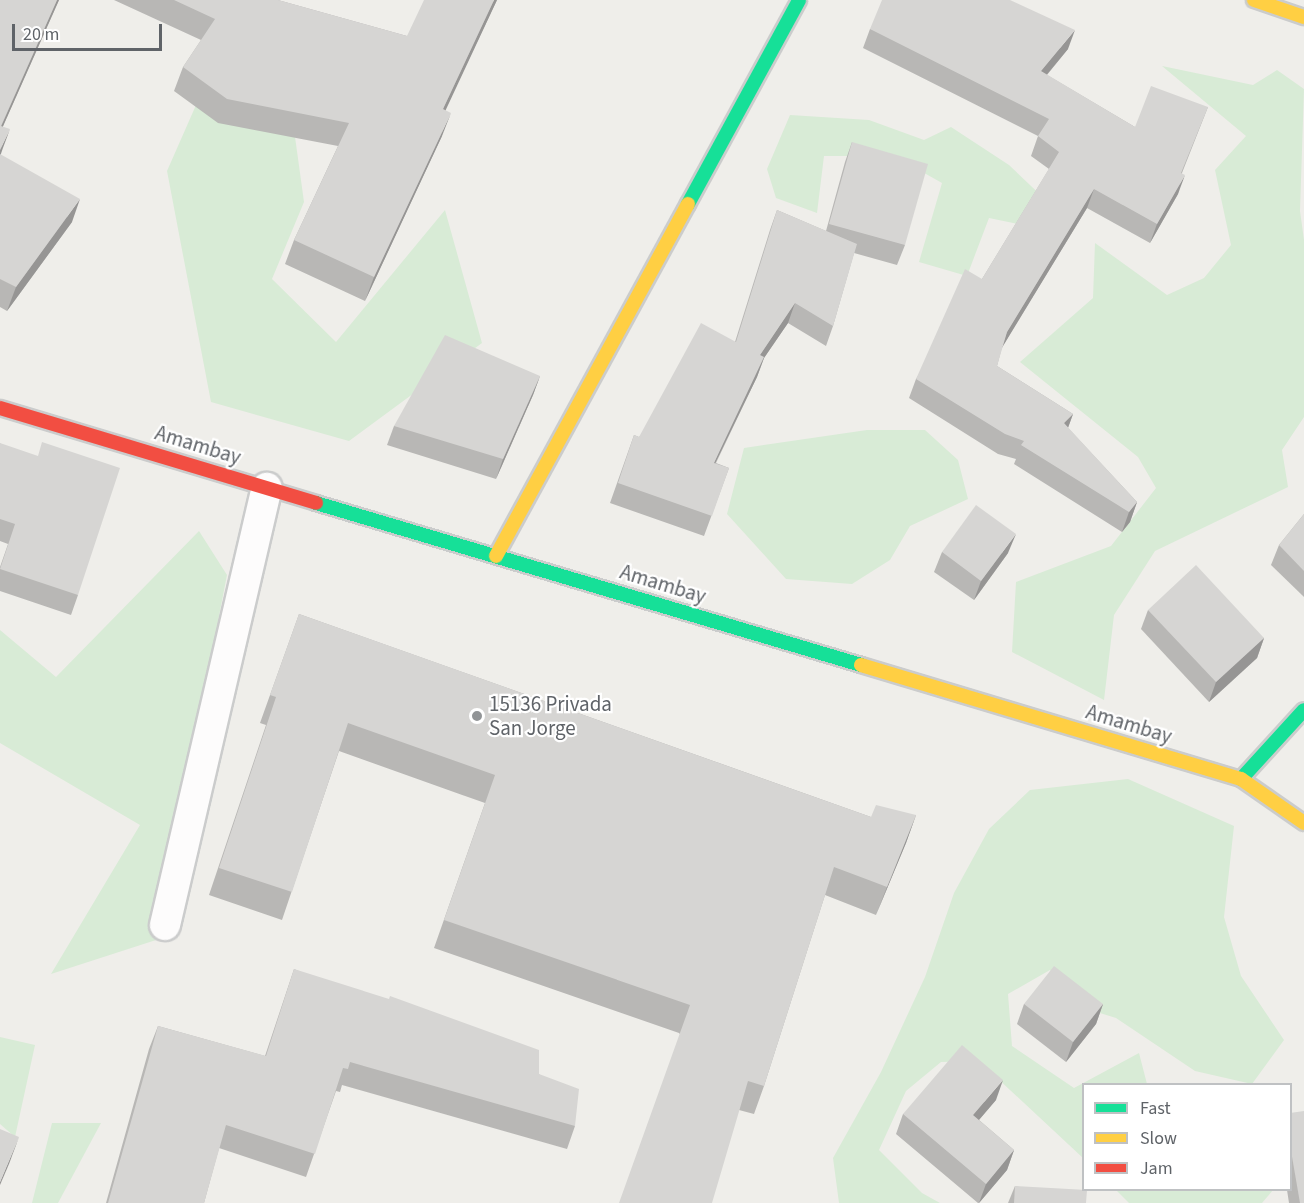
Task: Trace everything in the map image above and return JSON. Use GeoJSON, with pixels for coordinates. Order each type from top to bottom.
{"type":"FeatureCollection","features":[{"type":"Feature","properties":{"kind":"street"},"geometry":{"type":"LineString","coordinates":[[496,556],[799,0]]}},
{"type":"Feature","properties":{"kind":"street"},"geometry":{"type":"LineString","coordinates":[[1254,0],[1304,17]]}},
{"type":"Feature","properties":{"kind":"street","name":"Amambay"},"geometry":{"type":"LineString","coordinates":[[0,408],[1241,779],[1304,823]]}},
{"type":"Feature","properties":{"kind":"street"},"geometry":{"type":"LineString","coordinates":[[1241,779],[1304,710]]}},
{"type":"Feature","properties":{"kind":"lane"},"geometry":{"type":"LineString","coordinates":[[165,925],[267,488]]}},
{"type":"Feature","properties":{"kind":"green space"},"geometry":{"type":"Polygon","coordinates":[[[1162,66],[1253,85],[1277,70],[1304,89],[1300,211],[1304,240],[1304,417],[1282,450],[1288,487],[1155,551],[1114,615],[1104,700],[1012,652],[1016,582],[1111,546],[1156,488],[1138,457],[1020,362],[1093,298],[1095,243],[1167,295],[1204,278],[1231,245],[1215,170],[1246,136],[1162,66]]]}},
{"type":"Feature","properties":{"kind":"green space"},"geometry":{"type":"Polygon","coordinates":[[[200,96],[292,115],[304,202],[272,279],[336,342],[445,210],[482,343],[349,441],[211,402],[167,171],[200,96]]]}},
{"type":"Feature","properties":{"kind":"green space"},"geometry":{"type":"Polygon","coordinates":[[[790,115],[869,120],[924,140],[951,127],[1009,165],[1069,222],[1047,230],[989,218],[967,276],[919,262],[942,183],[894,156],[824,156],[817,213],[776,198],[767,169],[790,115]]]}},
{"type":"Feature","properties":{"kind":"green space"},"geometry":{"type":"Polygon","coordinates":[[[867,430],[925,430],[958,460],[968,499],[910,526],[890,560],[852,584],[786,579],[727,514],[744,448],[867,430]]]}},
{"type":"Feature","properties":{"kind":"green space"},"geometry":{"type":"Polygon","coordinates":[[[199,531],[227,575],[156,940],[51,974],[140,825],[0,743],[0,630],[56,677],[199,531]]]}},
{"type":"Feature","properties":{"kind":"green space"},"geometry":{"type":"Polygon","coordinates":[[[1128,779],[1234,826],[1224,917],[1241,976],[1284,1040],[1253,1083],[1195,1071],[1116,1018],[1071,1004],[1050,970],[1008,994],[1012,1046],[1074,1088],[1082,1084],[1082,1157],[979,1061],[941,1062],[906,1091],[879,1150],[922,1193],[940,1203],[839,1203],[833,1158],[881,1072],[925,977],[954,893],[989,829],[1030,790],[1128,779]]]}},
{"type":"Feature","properties":{"kind":"green space"},"geometry":{"type":"Polygon","coordinates":[[[0,1037],[35,1045],[15,1137],[0,1124],[0,1037]]]}},
{"type":"Feature","properties":{"kind":"green space"},"geometry":{"type":"Polygon","coordinates":[[[1139,1053],[1147,1083],[1083,1083],[1139,1053]]]}},
{"type":"Feature","properties":{"kind":"green space"},"geometry":{"type":"Polygon","coordinates":[[[52,1123],[101,1123],[58,1203],[32,1203],[52,1123]]]}},
{"type":"Feature","properties":{"kind":"green space"},"geometry":{"type":"Polygon","coordinates":[[[1117,1191],[1272,1191],[1262,1203],[1129,1203],[1117,1191]]]}},
{"type":"Feature","properties":{"kind":"building"},"geometry":{"type":"Polygon","coordinates":[[[0,0],[57,0],[1,126],[10,129],[0,150],[0,0]]]}},
{"type":"Feature","properties":{"kind":"building"},"geometry":{"type":"Polygon","coordinates":[[[174,0],[278,0],[407,36],[424,0],[494,0],[443,109],[451,113],[374,277],[294,240],[349,123],[227,99],[183,67],[215,19],[174,0]]]}},
{"type":"Feature","properties":{"kind":"building"},"geometry":{"type":"Polygon","coordinates":[[[882,0],[1010,0],[1075,30],[1041,71],[1135,127],[1151,86],[1208,107],[1181,173],[1185,175],[1157,224],[1094,189],[1007,332],[997,366],[1073,414],[1064,423],[1137,502],[1129,512],[1021,445],[1024,441],[1005,434],[916,379],[965,269],[982,279],[1059,152],[1038,136],[1049,119],[870,29],[882,0]]]}},
{"type":"Feature","properties":{"kind":"building"},"geometry":{"type":"Polygon","coordinates":[[[852,142],[928,164],[905,245],[829,224],[852,142]]]}},
{"type":"Feature","properties":{"kind":"building"},"geometry":{"type":"Polygon","coordinates":[[[0,154],[80,199],[16,287],[0,279],[0,154]]]}},
{"type":"Feature","properties":{"kind":"building"},"geometry":{"type":"Polygon","coordinates":[[[777,210],[857,244],[833,326],[795,303],[760,355],[764,357],[714,463],[729,468],[712,516],[618,483],[634,435],[639,437],[701,323],[736,342],[777,210]]]}},
{"type":"Feature","properties":{"kind":"building"},"geometry":{"type":"Polygon","coordinates":[[[445,335],[540,376],[503,459],[394,426],[445,335]]]}},
{"type":"Feature","properties":{"kind":"building"},"geometry":{"type":"Polygon","coordinates":[[[42,442],[120,468],[78,595],[0,569],[15,524],[0,519],[0,443],[38,456],[42,442]]]}},
{"type":"Feature","properties":{"kind":"building"},"geometry":{"type":"Polygon","coordinates":[[[976,505],[1016,534],[981,581],[942,552],[976,505]]]}},
{"type":"Feature","properties":{"kind":"building"},"geometry":{"type":"Polygon","coordinates":[[[1304,514],[1304,571],[1279,545],[1304,514]]]}},
{"type":"Feature","properties":{"kind":"building"},"geometry":{"type":"Polygon","coordinates":[[[1196,565],[1264,638],[1216,682],[1148,610],[1196,565]]]}},
{"type":"Feature","properties":{"kind":"building"},"geometry":{"type":"Polygon","coordinates":[[[299,614],[871,817],[876,805],[916,815],[887,887],[834,867],[764,1086],[748,1081],[712,1203],[619,1203],[690,1005],[444,920],[495,775],[348,723],[292,892],[219,868],[276,697],[270,695],[299,614]]]}},
{"type":"Feature","properties":{"kind":"building"},"geometry":{"type":"Polygon","coordinates":[[[1054,966],[1103,1004],[1073,1042],[1024,1004],[1054,966]]]}},
{"type":"Feature","properties":{"kind":"building"},"geometry":{"type":"Polygon","coordinates":[[[294,969],[389,999],[390,996],[539,1050],[539,1074],[579,1089],[575,1126],[350,1062],[348,1069],[343,1068],[315,1154],[226,1125],[204,1203],[108,1203],[158,1026],[266,1056],[294,969]]]}},
{"type":"Feature","properties":{"kind":"building"},"geometry":{"type":"Polygon","coordinates":[[[962,1045],[1003,1080],[973,1115],[1014,1150],[986,1184],[903,1114],[962,1045]]]}},
{"type":"Feature","properties":{"kind":"building"},"geometry":{"type":"Polygon","coordinates":[[[1304,1111],[1304,1203],[1300,1203],[1292,1157],[1292,1113],[1304,1111]]]}},
{"type":"Feature","properties":{"kind":"building"},"geometry":{"type":"Polygon","coordinates":[[[0,1129],[19,1137],[0,1182],[0,1129]]]}},
{"type":"Feature","properties":{"kind":"building"},"geometry":{"type":"Polygon","coordinates":[[[1015,1186],[1087,1191],[1086,1203],[1014,1203],[1015,1186]]]}},
{"type":"Feature","properties":{"kind":"traffic: fast"},"geometry":{"type":"LineString","coordinates":[[688,204],[799,0]]}},
{"type":"Feature","properties":{"kind":"traffic: fast"},"geometry":{"type":"LineString","coordinates":[[316,503],[861,665]]}},
{"type":"Feature","properties":{"kind":"traffic: fast"},"geometry":{"type":"LineString","coordinates":[[1241,779],[1304,710]]}},
{"type":"Feature","properties":{"kind":"traffic: slow"},"geometry":{"type":"LineString","coordinates":[[1254,0],[1304,17]]}},
{"type":"Feature","properties":{"kind":"traffic: slow"},"geometry":{"type":"LineString","coordinates":[[496,556],[688,204]]}},
{"type":"Feature","properties":{"kind":"traffic: slow"},"geometry":{"type":"LineString","coordinates":[[861,665],[1241,779],[1304,823]]}},
{"type":"Feature","properties":{"kind":"traffic: jam"},"geometry":{"type":"LineString","coordinates":[[0,408],[316,503]]}},
{"type":"Feature","properties":{"kind":"place","name":"15136 Privada San Jorge"},"geometry":{"type":"Point","coordinates":[477,716]}}]}
